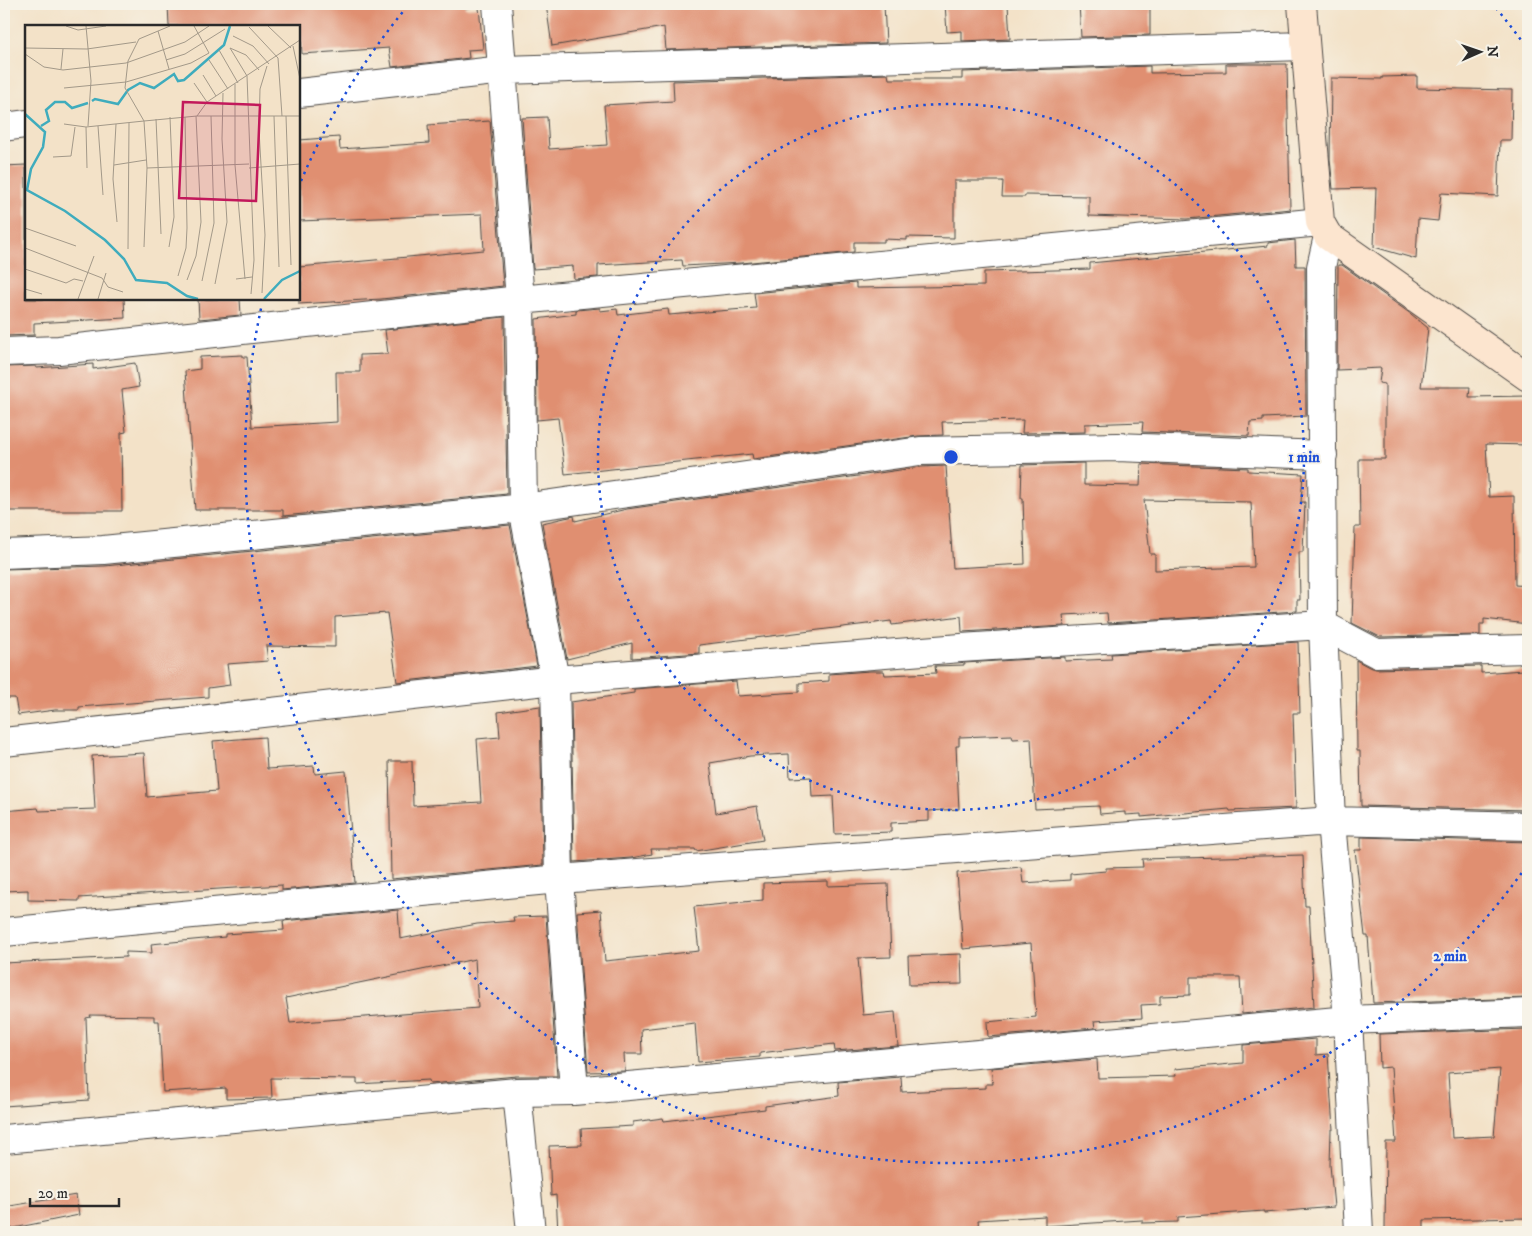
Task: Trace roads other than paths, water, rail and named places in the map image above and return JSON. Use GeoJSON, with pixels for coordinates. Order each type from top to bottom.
{"type":"FeatureCollection","features":[{"type":"Feature","properties":{"kind":"street"},"geometry":{"type":"LineString","coordinates":[[497,4],[520,300],[522,508],[555,680],[559,879],[574,1092]]}},
{"type":"Feature","properties":{"kind":"street"},"geometry":{"type":"LineString","coordinates":[[1302,4],[1304,46],[1324,229],[1321,267],[1322,626],[1331,821],[1348,1020],[1359,1232]]}},
{"type":"Feature","properties":{"kind":"street"},"geometry":{"type":"LineString","coordinates":[[300,94],[503,70],[1304,46]]}},
{"type":"Feature","properties":{"kind":"street"},"geometry":{"type":"LineString","coordinates":[[4,127],[25,124]]}},
{"type":"Feature","properties":{"kind":"street"},"geometry":{"type":"LineString","coordinates":[[4,352],[58,350],[520,300],[1324,229],[1528,377]]}},
{"type":"Feature","properties":{"kind":"street"},"geometry":{"type":"LineString","coordinates":[[4,554],[103,550],[522,508],[920,452],[1117,447],[1323,455]]}},
{"type":"Feature","properties":{"kind":"street"},"geometry":{"type":"LineString","coordinates":[[4,742],[555,680],[961,648],[1322,626],[1376,653],[1528,649]]}},
{"type":"Feature","properties":{"kind":"street"},"geometry":{"type":"LineString","coordinates":[[4,932],[559,879],[1331,821],[1528,826]]}},
{"type":"Feature","properties":{"kind":"street"},"geometry":{"type":"LineString","coordinates":[[4,1139],[517,1092],[574,1092],[1348,1020],[1528,1013]]}},
{"type":"Feature","properties":{"kind":"street"},"geometry":{"type":"LineString","coordinates":[[517,1092],[531,1232]]}}]}
